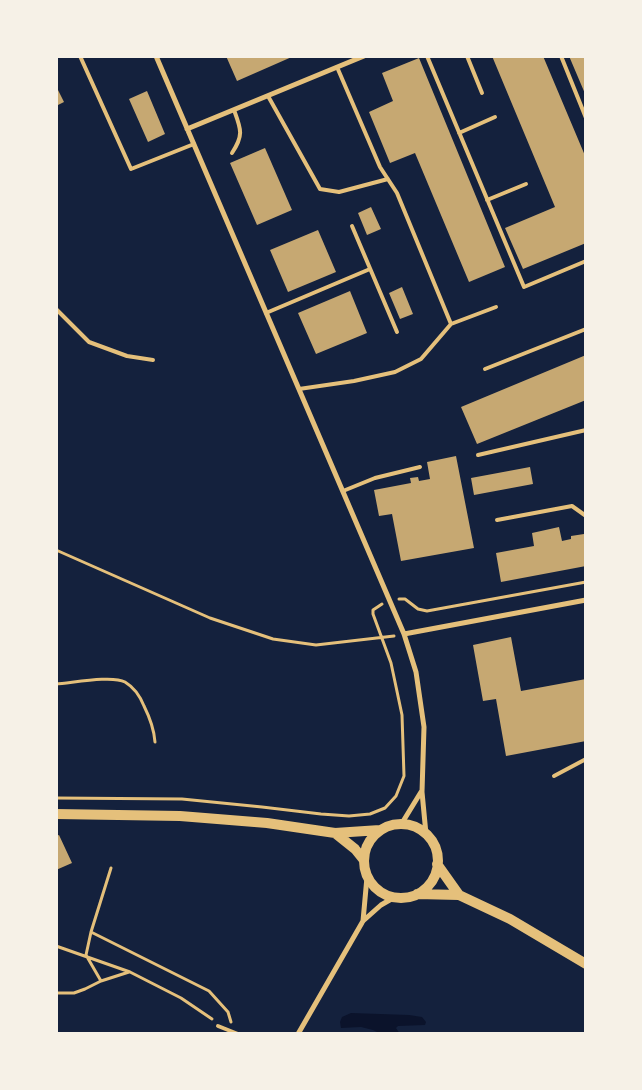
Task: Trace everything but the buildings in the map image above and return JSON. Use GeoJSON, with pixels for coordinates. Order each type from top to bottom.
{"type":"FeatureCollection","features":[{"type":"Feature","properties":{"kind":"main road"},"geometry":{"type":"LineString","coordinates":[[56,814],[180,816],[267,823],[335,833],[380,830],[394,824],[415,826],[426,834],[435,848],[437,864],[436,872],[429,884],[417,894]]}},
{"type":"Feature","properties":{"kind":"main road"},"geometry":{"type":"LineString","coordinates":[[380,830],[368,843],[364,868],[367,877],[376,888],[388,896],[403,898],[417,894],[459,895],[510,919],[586,964]]}},
{"type":"Feature","properties":{"kind":"main road"},"geometry":{"type":"LineString","coordinates":[[335,833],[364,859]]}},
{"type":"Feature","properties":{"kind":"main road"},"geometry":{"type":"LineString","coordinates":[[437,864],[459,895]]}},
{"type":"Feature","properties":{"kind":"street"},"geometry":{"type":"LineString","coordinates":[[156,56],[404,634],[416,672],[424,727],[422,792],[426,834]]}},
{"type":"Feature","properties":{"kind":"street"},"geometry":{"type":"LineString","coordinates":[[187,129],[364,56]]}},
{"type":"Feature","properties":{"kind":"street"},"geometry":{"type":"LineString","coordinates":[[404,634],[586,600]]}},
{"type":"Feature","properties":{"kind":"street"},"geometry":{"type":"LineString","coordinates":[[402,824],[422,792]]}},
{"type":"Feature","properties":{"kind":"street"},"geometry":{"type":"LineString","coordinates":[[363,921],[367,877]]}},
{"type":"Feature","properties":{"kind":"street"},"geometry":{"type":"LineString","coordinates":[[298,1034],[363,921],[381,905],[395,897]]}},
{"type":"Feature","properties":{"kind":"lane"},"geometry":{"type":"LineString","coordinates":[[80,56],[131,169],[194,144]]}},
{"type":"Feature","properties":{"kind":"lane"},"geometry":{"type":"LineString","coordinates":[[427,56],[524,287],[586,261]]}},
{"type":"Feature","properties":{"kind":"lane"},"geometry":{"type":"LineString","coordinates":[[467,56],[482,93]]}},
{"type":"Feature","properties":{"kind":"lane"},"geometry":{"type":"LineString","coordinates":[[561,56],[586,118]]}},
{"type":"Feature","properties":{"kind":"lane"},"geometry":{"type":"LineString","coordinates":[[337,67],[380,167],[397,193],[451,324]]}},
{"type":"Feature","properties":{"kind":"lane"},"geometry":{"type":"LineString","coordinates":[[268,96],[320,189],[339,192],[388,179]]}},
{"type":"Feature","properties":{"kind":"lane"},"geometry":{"type":"LineString","coordinates":[[232,153],[240,141],[241,133],[234,110]]}},
{"type":"Feature","properties":{"kind":"lane"},"geometry":{"type":"LineString","coordinates":[[459,132],[496,117]]}},
{"type":"Feature","properties":{"kind":"lane"},"geometry":{"type":"LineString","coordinates":[[487,200],[526,184]]}},
{"type":"Feature","properties":{"kind":"lane"},"geometry":{"type":"LineString","coordinates":[[352,226],[397,332]]}},
{"type":"Feature","properties":{"kind":"lane"},"geometry":{"type":"LineString","coordinates":[[266,313],[370,269]]}},
{"type":"Feature","properties":{"kind":"lane"},"geometry":{"type":"LineString","coordinates":[[299,389],[354,381],[396,372],[421,359],[451,324],[496,307]]}},
{"type":"Feature","properties":{"kind":"lane"},"geometry":{"type":"LineString","coordinates":[[56,309],[88,342],[127,356],[153,360]]}},
{"type":"Feature","properties":{"kind":"lane"},"geometry":{"type":"LineString","coordinates":[[485,369],[586,329]]}},
{"type":"Feature","properties":{"kind":"lane"},"geometry":{"type":"LineString","coordinates":[[478,455],[586,430]]}},
{"type":"Feature","properties":{"kind":"lane"},"geometry":{"type":"LineString","coordinates":[[343,491],[375,478],[420,467]]}},
{"type":"Feature","properties":{"kind":"lane"},"geometry":{"type":"LineString","coordinates":[[497,520],[572,506],[586,516]]}},
{"type":"Feature","properties":{"kind":"lane"},"geometry":{"type":"LineString","coordinates":[[554,776],[586,759]]}},
{"type":"Feature","properties":{"kind":"lane"},"geometry":{"type":"LineString","coordinates":[[218,1026],[236,1033]]}},
{"type":"Feature","properties":{"kind":"path"},"geometry":{"type":"LineString","coordinates":[[56,550],[210,618],[273,639],[316,645],[404,634]]}},
{"type":"Feature","properties":{"kind":"path"},"geometry":{"type":"LineString","coordinates":[[56,798],[182,799],[349,816],[370,814],[385,808],[396,796],[404,776],[402,716],[391,663],[373,610],[390,601],[405,599],[418,609],[427,610],[586,582]]}},
{"type":"Feature","properties":{"kind":"path"},"geometry":{"type":"LineString","coordinates":[[56,684],[95,680],[124,681],[139,695],[153,725],[154,742]]}},
{"type":"Feature","properties":{"kind":"path"},"geometry":{"type":"LineString","coordinates":[[101,981],[86,955],[91,932],[111,868]]}},
{"type":"Feature","properties":{"kind":"path"},"geometry":{"type":"LineString","coordinates":[[91,932],[209,991],[228,1012],[236,1033]]}},
{"type":"Feature","properties":{"kind":"path"},"geometry":{"type":"LineString","coordinates":[[56,946],[130,972],[155,984],[208,1016]]}},
{"type":"Feature","properties":{"kind":"path"},"geometry":{"type":"LineString","coordinates":[[56,993],[74,993],[101,981],[130,972]]}},
{"type":"Feature","properties":{"kind":"water"},"geometry":{"type":"Polygon","coordinates":[[[351,1013],[409,1015],[422,1017],[426,1022],[425,1025],[398,1026],[396,1028],[400,1034],[381,1034],[361,1027],[341,1028],[340,1022],[342,1017],[351,1013]]]}}]}
